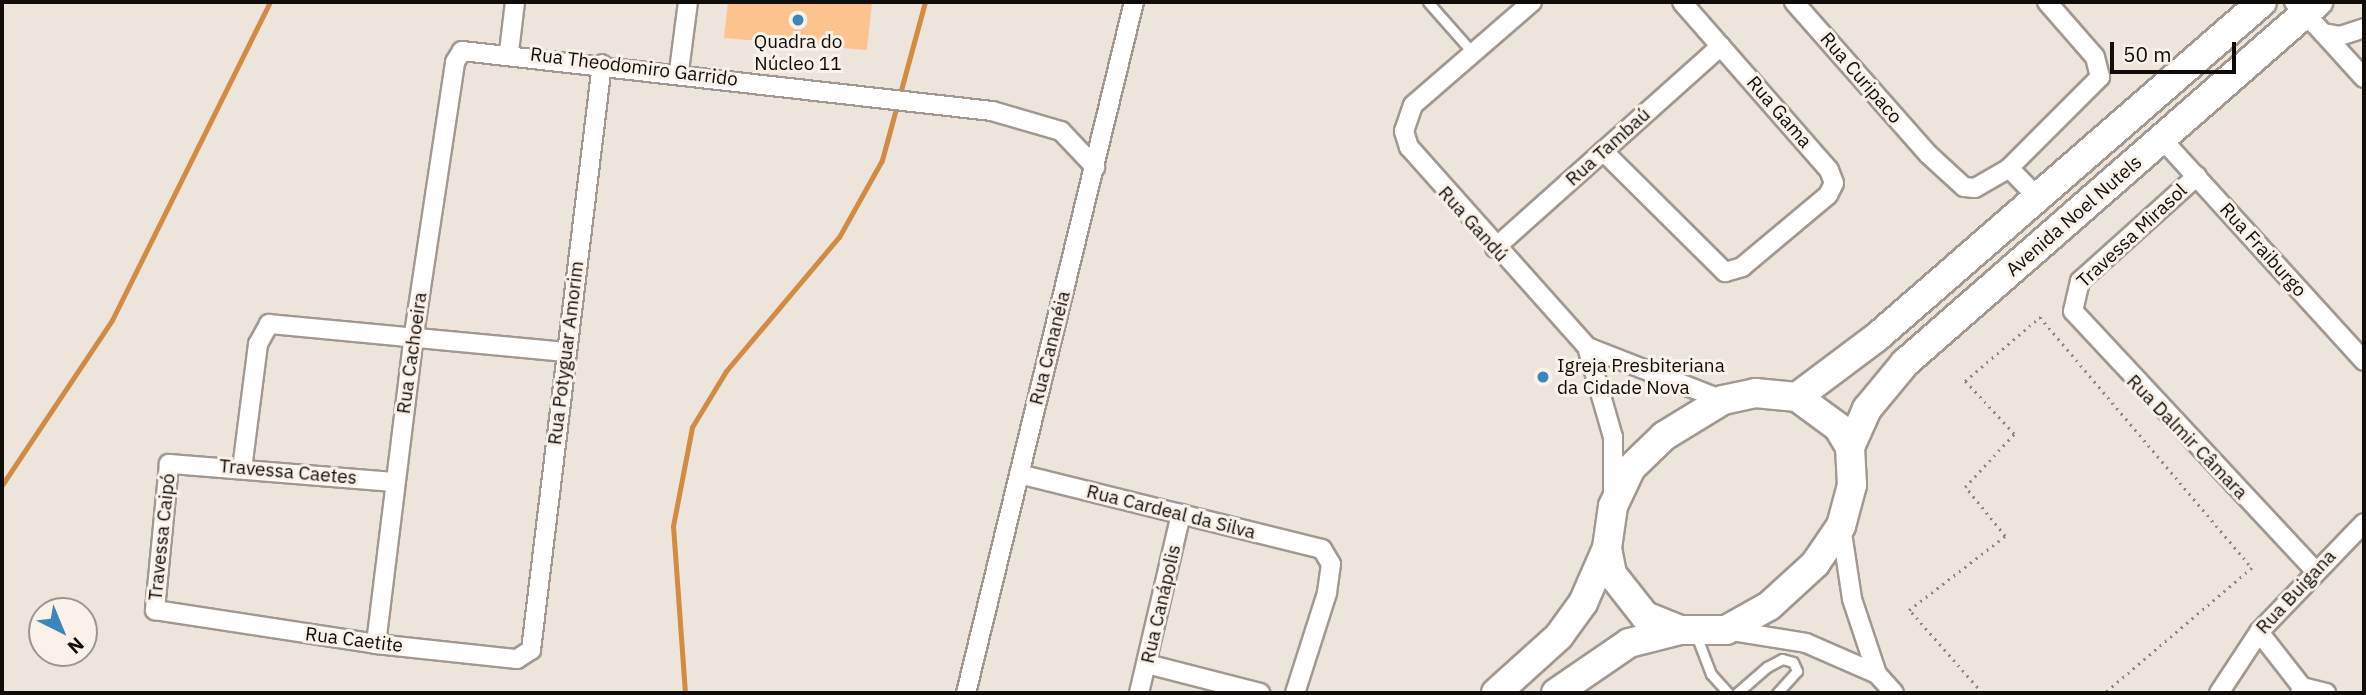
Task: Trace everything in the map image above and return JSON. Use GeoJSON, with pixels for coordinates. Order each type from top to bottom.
{"type":"FeatureCollection","features":[{"type":"Feature","properties":{"kind":"main road","name":"Avenida Noel Nutels"},"geometry":{"type":"LineString","coordinates":[[1797,397],[1877,337],[2039,199],[2262,2]]}},
{"type":"Feature","properties":{"kind":"main road","name":"Avenida Noel Nutels"},"geometry":{"type":"LineString","coordinates":[[1850,447],[1867,409],[1905,363],[2310,12]]}},
{"type":"Feature","properties":{"kind":"main road"},"geometry":{"type":"LineString","coordinates":[[1496,693],[1559,636],[1583,603],[1607,548],[1613,506],[1631,468],[1656,444],[1723,400],[1755,393],[1797,397],[1823,412],[1850,447],[1852,485],[1841,526],[1815,564],[1769,606],[1726,629],[1687,630],[1629,643],[1556,693]]}},
{"type":"Feature","properties":{"kind":"main road"},"geometry":{"type":"LineString","coordinates":[[1607,548],[1627,601],[1687,630]]}},
{"type":"Feature","properties":{"kind":"street"},"geometry":{"type":"LineString","coordinates":[[509,52],[514,2]]}},
{"type":"Feature","properties":{"kind":"street"},"geometry":{"type":"LineString","coordinates":[[679,71],[688,2]]}},
{"type":"Feature","properties":{"kind":"street","name":"Rua Cananéia"},"geometry":{"type":"LineString","coordinates":[[966,693],[1134,2]]}},
{"type":"Feature","properties":{"kind":"street","name":"Rua Gandú"},"geometry":{"type":"LineString","coordinates":[[1532,2],[1430,91],[1408,117],[1409,147],[1495,248],[1587,347],[1723,400]]}},
{"type":"Feature","properties":{"kind":"street","name":"Rua Gama"},"geometry":{"type":"LineString","coordinates":[[1604,151],[1711,264],[1734,272],[1828,195],[1834,183],[1829,170],[1682,2]]}},
{"type":"Feature","properties":{"kind":"street","name":"Rua Curipaco"},"geometry":{"type":"LineString","coordinates":[[1794,2],[1928,154],[1964,187],[1986,186],[2009,168],[2095,87],[2100,67],[2047,2]]}},
{"type":"Feature","properties":{"kind":"street"},"geometry":{"type":"LineString","coordinates":[[2310,12],[2340,36],[2364,28]]}},
{"type":"Feature","properties":{"kind":"street"},"geometry":{"type":"LineString","coordinates":[[2310,12],[2364,78]]}},
{"type":"Feature","properties":{"kind":"street","name":"Rua Tambaú"},"geometry":{"type":"LineString","coordinates":[[1495,248],[1721,46]]}},
{"type":"Feature","properties":{"kind":"street","name":"Rua Theodomiro Garrido"},"geometry":{"type":"LineString","coordinates":[[455,62],[472,48],[992,111],[1061,131],[1095,167]]}},
{"type":"Feature","properties":{"kind":"street","name":"Rua Cachoeira"},"geometry":{"type":"LineString","coordinates":[[376,644],[414,334],[455,62]]}},
{"type":"Feature","properties":{"kind":"street","name":"Rua Potyguar Amorim"},"geometry":{"type":"LineString","coordinates":[[536,643],[565,352],[602,64]]}},
{"type":"Feature","properties":{"kind":"street","name":"Rua Fraiburgo"},"geometry":{"type":"LineString","coordinates":[[2162,139],[2364,361]]}},
{"type":"Feature","properties":{"kind":"street"},"geometry":{"type":"LineString","coordinates":[[2009,168],[2039,199]]}},
{"type":"Feature","properties":{"kind":"street","name":"Travessa Mirasol"},"geometry":{"type":"LineString","coordinates":[[2071,298],[2080,281],[2197,176]]}},
{"type":"Feature","properties":{"kind":"street","name":"Rua Dalmir Câmara"},"geometry":{"type":"LineString","coordinates":[[2071,298],[2082,324],[2110,357],[2314,569]]}},
{"type":"Feature","properties":{"kind":"street"},"geometry":{"type":"LineString","coordinates":[[242,469],[262,331],[275,322],[414,334],[565,352]]}},
{"type":"Feature","properties":{"kind":"street","name":"Rua Gandú"},"geometry":{"type":"LineString","coordinates":[[1587,347],[1613,437],[1613,506]]}},
{"type":"Feature","properties":{"kind":"street","name":"Travessa Caetes"},"geometry":{"type":"LineString","coordinates":[[181,461],[394,482]]}},
{"type":"Feature","properties":{"kind":"street","name":"Travessa Caipó"},"geometry":{"type":"LineString","coordinates":[[166,615],[152,602],[166,470],[181,461]]}},
{"type":"Feature","properties":{"kind":"street","name":"Rua Cardeal da Silva"},"geometry":{"type":"LineString","coordinates":[[1019,474],[1322,549],[1330,576],[1297,691]]}},
{"type":"Feature","properties":{"kind":"street","name":"Rua Canápolis"},"geometry":{"type":"LineString","coordinates":[[1139,693],[1181,514]]}},
{"type":"Feature","properties":{"kind":"street","name":"Rua Buigana"},"geometry":{"type":"LineString","coordinates":[[2219,693],[2234,666],[2259,632],[2314,569],[2364,523]]}},
{"type":"Feature","properties":{"kind":"street"},"geometry":{"type":"LineString","coordinates":[[1841,526],[1852,599],[1877,674],[1894,693]]}},
{"type":"Feature","properties":{"kind":"street","name":"Rua Caetite"},"geometry":{"type":"LineString","coordinates":[[166,615],[376,644],[517,659],[536,643]]}},
{"type":"Feature","properties":{"kind":"street"},"geometry":{"type":"LineString","coordinates":[[1726,629],[1806,643],[1877,674]]}},
{"type":"Feature","properties":{"kind":"street"},"geometry":{"type":"LineString","coordinates":[[2259,632],[2301,690],[2326,693]]}},
{"type":"Feature","properties":{"kind":"street"},"geometry":{"type":"LineString","coordinates":[[1147,664],[1260,693]]}},
{"type":"Feature","properties":{"kind":"lane"},"geometry":{"type":"LineString","coordinates":[[1428,2],[1473,53]]}},
{"type":"Feature","properties":{"kind":"lane"},"geometry":{"type":"LineString","coordinates":[[1687,630],[1711,674],[1728,693]]}},
{"type":"Feature","properties":{"kind":"lane"},"geometry":{"type":"LineString","coordinates":[[1737,693],[1782,659],[1793,662],[1797,671],[1777,693]]}},
{"type":"Feature","properties":{"kind":"path"},"geometry":{"type":"LineString","coordinates":[[1982,693],[1909,610],[2005,537],[1965,487],[2014,434],[1965,382],[2040,317],[2252,568],[2105,693]]}},
{"type":"Feature","properties":{"kind":"shaded area","name":"Quadra do Núcleo 11"},"geometry":{"type":"Polygon","coordinates":[[[728,2],[872,2],[867,50],[724,38],[728,2]]]}},
{"type":"Feature","properties":{"kind":"waterway"},"geometry":{"type":"LineString","coordinates":[[2,485],[112,320],[270,2]]}},
{"type":"Feature","properties":{"kind":"waterway"},"geometry":{"type":"LineString","coordinates":[[685,693],[673,526],[692,427],[726,371],[839,237],[882,160],[925,2]]}},
{"type":"Feature","properties":{"kind":"place","name":"Quadra do Núcleo 11"},"geometry":{"type":"Point","coordinates":[798,20]}},
{"type":"Feature","properties":{"kind":"place","name":"Igreja Presbiteriana da Cidade Nova"},"geometry":{"type":"Point","coordinates":[1543,377]}}]}
